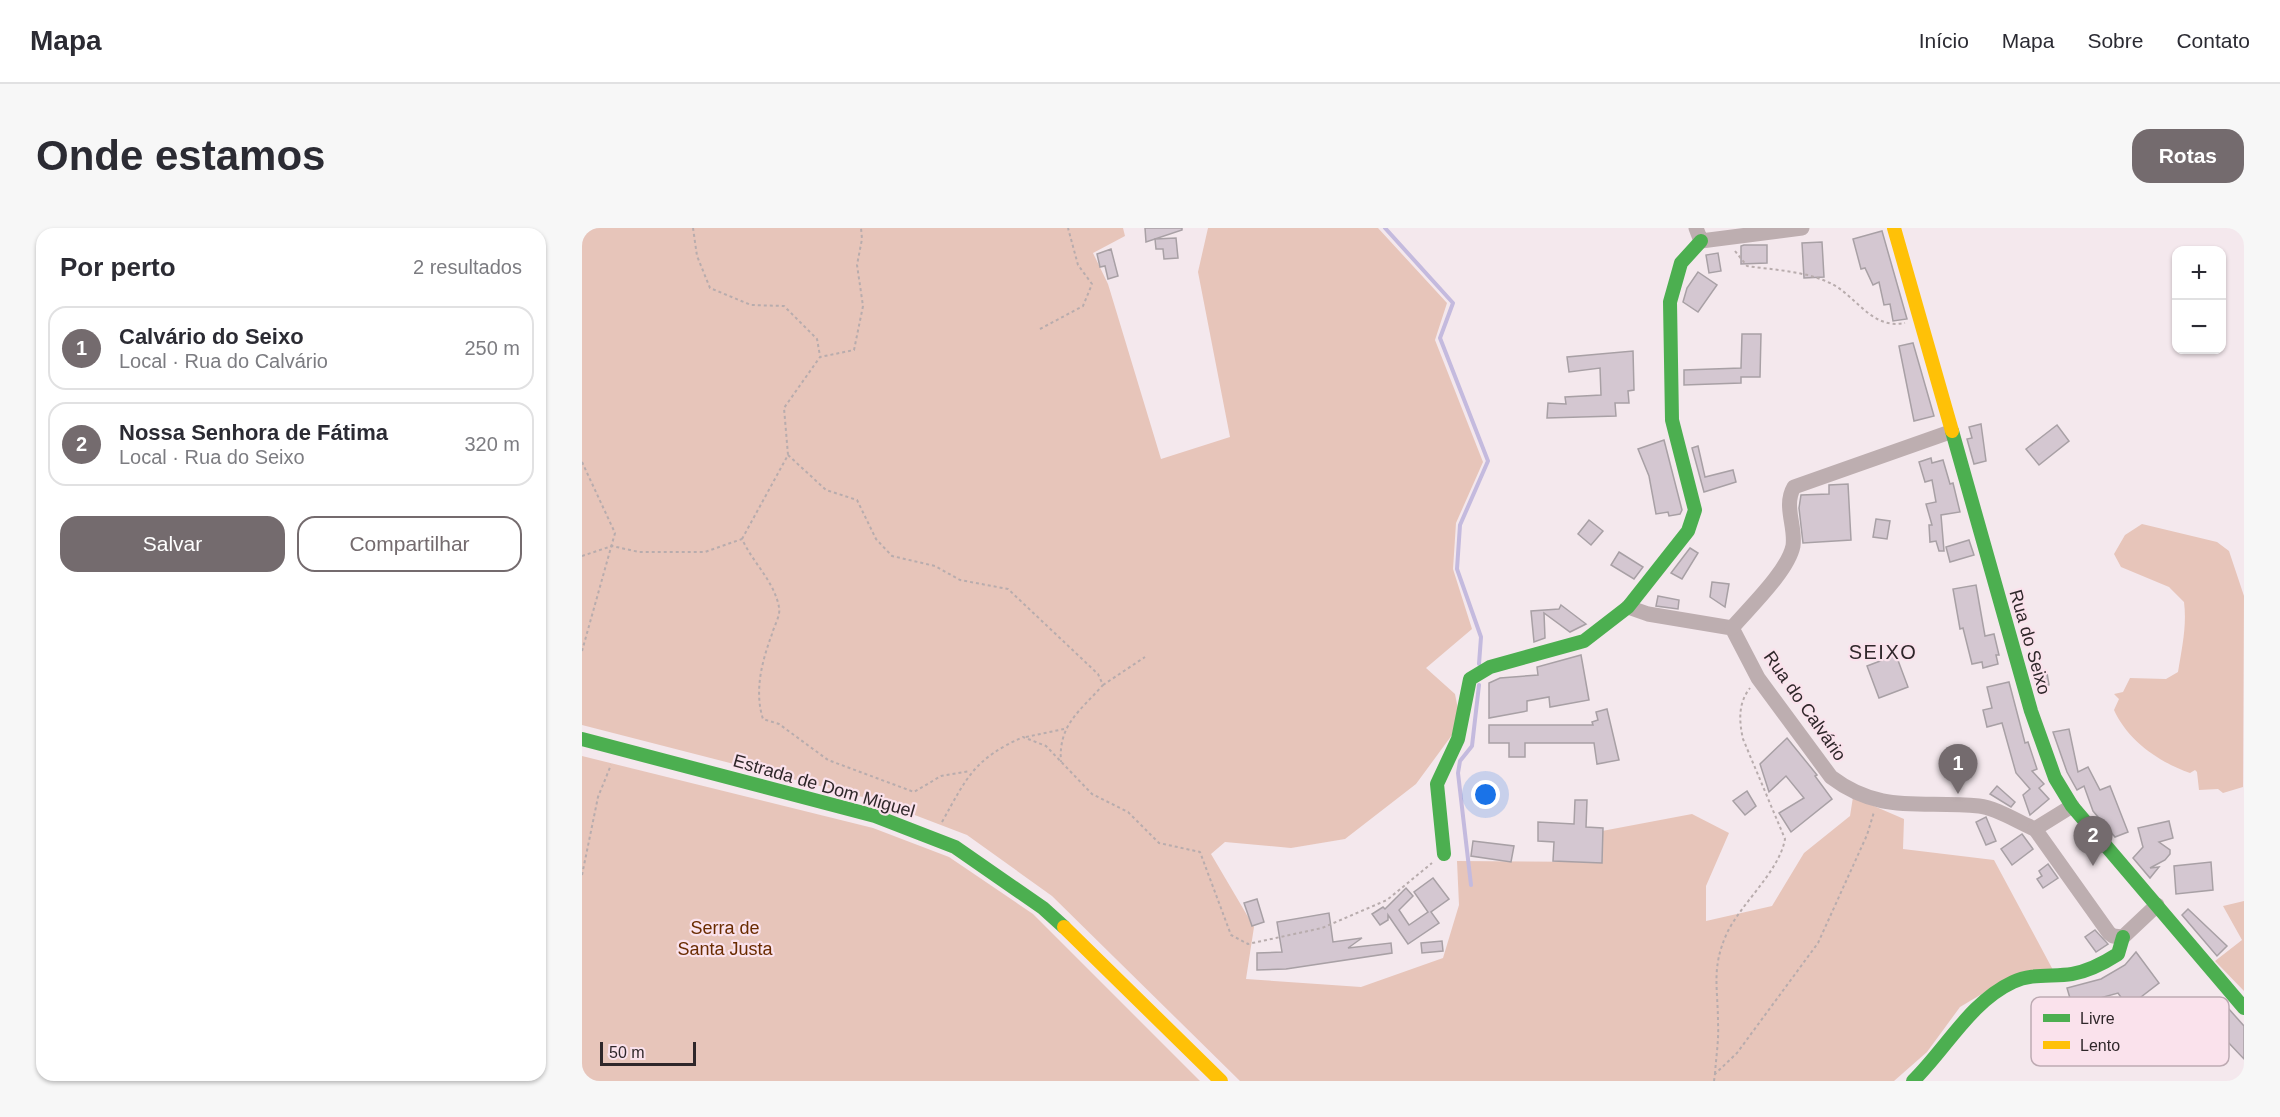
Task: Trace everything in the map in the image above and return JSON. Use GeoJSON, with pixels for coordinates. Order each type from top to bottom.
{"type":"FeatureCollection","features":[{"type":"Feature","properties":{"kind":"street"},"geometry":{"type":"LineString","coordinates":[[1444,854],[1437,814],[1437,782],[1455,747],[1463,724],[1463,700],[1470,679],[1490,667],[1584,641],[1629,607],[1688,531],[1695,510],[1672,420],[1670,302],[1681,263],[1699,234],[1725,238],[1802,228]]}},
{"type":"Feature","properties":{"kind":"street","name":"Rua do Seixo"},"geometry":{"type":"LineString","coordinates":[[1894,228],[2031,711],[2055,777],[2072,806],[2244,1008]]}},
{"type":"Feature","properties":{"kind":"street"},"geometry":{"type":"LineString","coordinates":[[1629,607],[1648,614],[1732,628],[1787,561],[1793,545],[1789,497],[1794,488],[1950,432]]}},
{"type":"Feature","properties":{"kind":"street","name":"Rua do Calvário"},"geometry":{"type":"LineString","coordinates":[[1732,628],[1758,678],[1831,777],[1865,798],[1910,805],[1981,806],[2035,829]]}},
{"type":"Feature","properties":{"kind":"street","name":"Estrada de Dom Miguel"},"geometry":{"type":"LineString","coordinates":[[582,739],[875,816],[955,847],[993,871],[1042,908],[1119,979],[1221,1081]]}},
{"type":"Feature","properties":{"kind":"street"},"geometry":{"type":"LineString","coordinates":[[2072,806],[2035,829],[2109,933],[2118,938],[2123,937]]}},
{"type":"Feature","properties":{"kind":"street"},"geometry":{"type":"LineString","coordinates":[[1912,1081],[1932,1064],[1971,1012],[2013,982],[2041,975],[2072,974],[2100,965],[2118,954],[2123,937],[2157,905]]}},
{"type":"Feature","properties":{"kind":"path"},"geometry":{"type":"LineString","coordinates":[[693,228],[697,256],[710,288],[751,305],[784,306],[817,339],[820,357]]}},
{"type":"Feature","properties":{"kind":"path"},"geometry":{"type":"LineString","coordinates":[[582,556],[612,546],[639,552],[705,552],[742,539],[788,455],[784,408],[820,357],[854,350],[863,306],[857,265],[862,239],[861,228]]}},
{"type":"Feature","properties":{"kind":"path"},"geometry":{"type":"LineString","coordinates":[[1040,329],[1083,306],[1092,284],[1078,265],[1068,228]]}},
{"type":"Feature","properties":{"kind":"path"},"geometry":{"type":"LineString","coordinates":[[1725,238],[1747,266],[1794,273],[1830,283],[1869,315],[1895,325],[1920,321]]}},
{"type":"Feature","properties":{"kind":"path"},"geometry":{"type":"LineString","coordinates":[[788,455],[826,490],[857,500],[876,539],[892,556],[935,566],[960,580],[1008,589],[1098,674],[1103,685]]}},
{"type":"Feature","properties":{"kind":"path"},"geometry":{"type":"LineString","coordinates":[[582,462],[615,533],[582,651]]}},
{"type":"Feature","properties":{"kind":"path"},"geometry":{"type":"LineString","coordinates":[[582,473],[587,472]]}},
{"type":"Feature","properties":{"kind":"path"},"geometry":{"type":"LineString","coordinates":[[742,539],[749,554],[770,582],[780,610],[766,650],[757,699],[763,719],[779,724],[828,760],[914,792],[941,776],[970,771]]}},
{"type":"Feature","properties":{"kind":"path"},"geometry":{"type":"LineString","coordinates":[[1061,762],[1060,747],[1064,729],[1103,685],[1145,657]]}},
{"type":"Feature","properties":{"kind":"path"},"geometry":{"type":"LineString","coordinates":[[1714,1081],[1719,1023],[1714,980],[1724,942],[1748,900],[1778,858],[1785,839],[1743,739],[1739,722],[1745,693],[1758,678]]}},
{"type":"Feature","properties":{"kind":"path"},"geometry":{"type":"LineString","coordinates":[[934,838],[970,771],[996,749],[1023,737],[1064,729]]}},
{"type":"Feature","properties":{"kind":"path"},"geometry":{"type":"LineString","coordinates":[[1023,737],[1046,746],[1092,794],[1128,812],[1159,843],[1200,852],[1231,936],[1248,944],[1322,928],[1387,900],[1444,854]]}},
{"type":"Feature","properties":{"kind":"path"},"geometry":{"type":"LineString","coordinates":[[582,875],[598,797],[609,767],[623,749]]}},
{"type":"Feature","properties":{"kind":"path"},"geometry":{"type":"LineString","coordinates":[[1715,1074],[1737,1053],[1818,943],[1867,835],[1877,801]]}},
{"type":"Feature","properties":{"kind":"path"},"geometry":{"type":"LineString","coordinates":[[582,1076],[584,1081]]}},
{"type":"Feature","properties":{"kind":"green space"},"geometry":{"type":"Polygon","coordinates":[[[582,228],[1123,228],[1125,236],[1093,253],[1108,284],[1161,459],[1230,437],[1198,272],[1208,228],[1378,228],[1447,303],[1435,340],[1483,462],[1456,523],[1453,569],[1472,629],[1426,668],[1455,694],[1458,709],[1452,735],[1416,784],[1345,839],[1291,848],[1225,842],[1211,854],[1254,927],[1246,979],[1361,987],[1443,958],[1459,905],[1457,861],[1602,862],[1602,831],[1692,814],[1729,833],[1706,886],[1706,921],[1772,906],[1804,853],[1850,816],[1853,797],[1904,819],[1903,849],[1994,860],[2053,970],[2012,976],[1960,1007],[1927,1052],[1894,1081],[1240,1081],[1052,896],[967,835],[878,801],[582,725],[582,228]]]}},
{"type":"Feature","properties":{"kind":"green space"},"geometry":{"type":"Polygon","coordinates":[[[2142,524],[2217,542],[2229,551],[2244,596],[2243,787],[2223,793],[2218,789],[2199,790],[2195,770],[2190,773],[2178,768],[2146,749],[2127,731],[2114,710],[2119,699],[2114,694],[2123,692],[2130,678],[2166,679],[2178,672],[2185,619],[2184,602],[2169,587],[2121,567],[2114,554],[2125,535],[2142,524]]]}},
{"type":"Feature","properties":{"kind":"green space","name":"Serra de Santa Justa"},"geometry":{"type":"Polygon","coordinates":[[[582,756],[873,828],[949,857],[1033,914],[1200,1081],[582,1081],[582,756]]]}},
{"type":"Feature","properties":{"kind":"green space"},"geometry":{"type":"Polygon","coordinates":[[[2244,901],[2244,991],[2215,961],[2242,940],[2223,906],[2244,901]]]}},
{"type":"Feature","properties":{"kind":"building"},"geometry":{"type":"Polygon","coordinates":[[[1145,228],[1182,228],[1182,230],[1146,242],[1145,228]]]}},
{"type":"Feature","properties":{"kind":"building"},"geometry":{"type":"Polygon","coordinates":[[[1882,231],[1907,319],[1893,321],[1890,304],[1884,305],[1879,282],[1873,285],[1865,268],[1861,269],[1853,239],[1882,231]]]}},
{"type":"Feature","properties":{"kind":"building"},"geometry":{"type":"Polygon","coordinates":[[[1176,238],[1178,258],[1164,259],[1163,249],[1156,249],[1155,239],[1176,238]]]}},
{"type":"Feature","properties":{"kind":"building"},"geometry":{"type":"Polygon","coordinates":[[[1822,242],[1824,277],[1804,278],[1802,243],[1822,242]]]}},
{"type":"Feature","properties":{"kind":"building"},"geometry":{"type":"Polygon","coordinates":[[[1767,245],[1767,263],[1741,264],[1741,246],[1767,245]]]}},
{"type":"Feature","properties":{"kind":"building"},"geometry":{"type":"Polygon","coordinates":[[[1111,249],[1118,276],[1108,279],[1105,266],[1100,267],[1097,254],[1111,249]]]}},
{"type":"Feature","properties":{"kind":"building"},"geometry":{"type":"Polygon","coordinates":[[[1718,253],[1721,271],[1709,273],[1706,255],[1718,253]]]}},
{"type":"Feature","properties":{"kind":"building"},"geometry":{"type":"Polygon","coordinates":[[[1698,272],[1717,285],[1698,312],[1683,302],[1687,288],[1698,272]]]}},
{"type":"Feature","properties":{"kind":"building"},"geometry":{"type":"Polygon","coordinates":[[[1742,334],[1761,334],[1760,377],[1741,377],[1741,383],[1684,385],[1684,370],[1741,368],[1742,334]]]}},
{"type":"Feature","properties":{"kind":"building"},"geometry":{"type":"Polygon","coordinates":[[[1913,343],[1934,416],[1914,421],[1899,346],[1913,343]]]}},
{"type":"Feature","properties":{"kind":"building"},"geometry":{"type":"Polygon","coordinates":[[[1633,351],[1634,390],[1628,391],[1629,403],[1615,403],[1616,416],[1547,418],[1548,403],[1566,404],[1565,397],[1601,395],[1600,368],[1569,372],[1567,357],[1633,351]]]}},
{"type":"Feature","properties":{"kind":"building"},"geometry":{"type":"Polygon","coordinates":[[[1981,424],[1986,461],[1974,464],[1967,439],[1972,438],[1969,427],[1981,424]]]}},
{"type":"Feature","properties":{"kind":"building"},"geometry":{"type":"Polygon","coordinates":[[[2057,425],[2069,441],[2039,465],[2026,449],[2057,425]]]}},
{"type":"Feature","properties":{"kind":"building"},"geometry":{"type":"Polygon","coordinates":[[[1664,440],[1682,510],[1680,514],[1669,516],[1668,512],[1656,514],[1649,476],[1638,449],[1664,440]]]}},
{"type":"Feature","properties":{"kind":"building"},"geometry":{"type":"Polygon","coordinates":[[[1698,446],[1705,477],[1733,470],[1736,482],[1704,492],[1692,448],[1698,446]]]}},
{"type":"Feature","properties":{"kind":"building"},"geometry":{"type":"Polygon","coordinates":[[[1931,458],[1932,463],[1943,460],[1950,484],[1953,483],[1960,512],[1941,515],[1944,551],[1939,551],[1936,541],[1930,542],[1929,525],[1932,525],[1926,504],[1936,502],[1932,480],[1925,482],[1919,462],[1931,458]]]}},
{"type":"Feature","properties":{"kind":"building"},"geometry":{"type":"Polygon","coordinates":[[[1848,484],[1851,540],[1803,543],[1799,508],[1801,495],[1829,494],[1829,485],[1848,484]]]}},
{"type":"Feature","properties":{"kind":"building"},"geometry":{"type":"Polygon","coordinates":[[[1876,519],[1890,521],[1887,539],[1873,537],[1876,519]]]}},
{"type":"Feature","properties":{"kind":"building"},"geometry":{"type":"Polygon","coordinates":[[[1589,520],[1603,531],[1591,545],[1578,534],[1589,520]]]}},
{"type":"Feature","properties":{"kind":"building"},"geometry":{"type":"Polygon","coordinates":[[[1969,540],[1974,555],[1950,562],[1946,547],[1969,540]]]}},
{"type":"Feature","properties":{"kind":"building"},"geometry":{"type":"Polygon","coordinates":[[[1690,548],[1698,553],[1682,579],[1671,573],[1690,548]]]}},
{"type":"Feature","properties":{"kind":"building"},"geometry":{"type":"Polygon","coordinates":[[[1619,552],[1643,567],[1634,579],[1611,565],[1619,552]]]}},
{"type":"Feature","properties":{"kind":"building"},"geometry":{"type":"Polygon","coordinates":[[[1712,582],[1729,584],[1725,607],[1710,597],[1712,582]]]}},
{"type":"Feature","properties":{"kind":"building"},"geometry":{"type":"Polygon","coordinates":[[[1976,585],[1985,636],[1994,634],[1999,655],[1996,655],[1998,664],[1983,668],[1982,662],[1972,664],[1963,628],[1960,629],[1953,589],[1976,585]]]}},
{"type":"Feature","properties":{"kind":"building"},"geometry":{"type":"Polygon","coordinates":[[[1658,596],[1679,600],[1678,609],[1656,606],[1658,596]]]}},
{"type":"Feature","properties":{"kind":"building"},"geometry":{"type":"Polygon","coordinates":[[[1561,605],[1586,624],[1570,632],[1544,613],[1545,638],[1534,642],[1531,611],[1559,609],[1561,605]]]}},
{"type":"Feature","properties":{"kind":"building"},"geometry":{"type":"Polygon","coordinates":[[[1581,655],[1589,700],[1550,707],[1549,697],[1527,701],[1527,711],[1489,718],[1489,683],[1500,678],[1538,675],[1537,667],[1581,655]]]}},
{"type":"Feature","properties":{"kind":"building"},"geometry":{"type":"Polygon","coordinates":[[[1896,655],[1908,687],[1879,698],[1867,666],[1896,655]]]}},
{"type":"Feature","properties":{"kind":"building"},"geometry":{"type":"Polygon","coordinates":[[[2039,662],[2041,675],[2047,673],[2049,685],[2037,687],[2031,663],[2039,662]]]}},
{"type":"Feature","properties":{"kind":"building"},"geometry":{"type":"Polygon","coordinates":[[[2009,682],[2025,743],[2028,742],[2037,769],[2032,771],[2044,784],[2039,788],[2049,799],[2030,815],[2023,795],[2030,789],[2016,773],[2002,723],[1987,727],[1983,710],[1992,708],[1987,687],[2009,682]]]}},
{"type":"Feature","properties":{"kind":"building"},"geometry":{"type":"Polygon","coordinates":[[[1607,709],[1619,760],[1597,764],[1594,743],[1525,743],[1525,757],[1509,757],[1509,743],[1489,743],[1489,725],[1593,725],[1592,722],[1598,720],[1596,712],[1607,709]]]}},
{"type":"Feature","properties":{"kind":"building"},"geometry":{"type":"Polygon","coordinates":[[[2069,729],[2078,772],[2088,767],[2100,790],[2110,786],[2128,832],[2115,837],[2093,811],[2084,786],[2077,790],[2067,772],[2053,732],[2069,729]]]}},
{"type":"Feature","properties":{"kind":"building"},"geometry":{"type":"Polygon","coordinates":[[[1787,738],[1817,775],[1815,776],[1832,799],[1791,832],[1779,813],[1804,798],[1786,776],[1769,792],[1760,764],[1787,738]]]}},
{"type":"Feature","properties":{"kind":"building"},"geometry":{"type":"Polygon","coordinates":[[[1997,786],[2015,802],[2011,807],[1990,794],[1997,786]]]}},
{"type":"Feature","properties":{"kind":"building"},"geometry":{"type":"Polygon","coordinates":[[[1747,791],[1756,806],[1745,815],[1733,801],[1747,791]]]}},
{"type":"Feature","properties":{"kind":"building"},"geometry":{"type":"Polygon","coordinates":[[[1575,800],[1587,800],[1586,827],[1603,828],[1602,863],[1553,861],[1554,842],[1538,841],[1538,822],[1574,824],[1575,800]]]}},
{"type":"Feature","properties":{"kind":"building"},"geometry":{"type":"Polygon","coordinates":[[[1986,817],[1996,841],[1986,845],[1976,822],[1986,817]]]}},
{"type":"Feature","properties":{"kind":"building"},"geometry":{"type":"Polygon","coordinates":[[[2169,821],[2173,838],[2159,842],[2170,850],[2170,854],[2165,860],[2150,868],[2159,867],[2150,878],[2133,858],[2143,847],[2138,828],[2169,821]]]}},
{"type":"Feature","properties":{"kind":"building"},"geometry":{"type":"Polygon","coordinates":[[[2022,834],[2033,849],[2012,865],[2001,849],[2022,834]]]}},
{"type":"Feature","properties":{"kind":"building"},"geometry":{"type":"Polygon","coordinates":[[[1473,841],[1514,846],[1511,862],[1471,856],[1473,841]]]}},
{"type":"Feature","properties":{"kind":"building"},"geometry":{"type":"Polygon","coordinates":[[[2211,862],[2213,890],[2176,894],[2174,866],[2211,862]]]}},
{"type":"Feature","properties":{"kind":"building"},"geometry":{"type":"Polygon","coordinates":[[[2048,864],[2058,878],[2043,888],[2037,879],[2042,876],[2039,871],[2048,864]]]}},
{"type":"Feature","properties":{"kind":"building"},"geometry":{"type":"Polygon","coordinates":[[[1433,878],[1449,899],[1431,912],[1439,923],[1408,944],[1388,915],[1388,920],[1380,925],[1372,914],[1383,907],[1385,909],[1406,888],[1413,896],[1399,910],[1409,925],[1428,912],[1414,892],[1433,878]]]}},
{"type":"Feature","properties":{"kind":"building"},"geometry":{"type":"Polygon","coordinates":[[[1257,899],[1264,922],[1252,926],[1244,903],[1257,899]]]}},
{"type":"Feature","properties":{"kind":"building"},"geometry":{"type":"Polygon","coordinates":[[[2188,909],[2227,946],[2217,956],[2182,915],[2188,909]]]}},
{"type":"Feature","properties":{"kind":"building"},"geometry":{"type":"Polygon","coordinates":[[[1329,913],[1333,942],[1362,938],[1348,948],[1391,943],[1392,953],[1286,969],[1257,970],[1257,953],[1282,952],[1277,922],[1329,913]]]}},
{"type":"Feature","properties":{"kind":"building"},"geometry":{"type":"Polygon","coordinates":[[[2095,930],[2108,944],[2096,952],[2085,937],[2095,930]]]}},
{"type":"Feature","properties":{"kind":"building"},"geometry":{"type":"Polygon","coordinates":[[[1442,941],[1443,951],[1422,953],[1421,943],[1442,941]]]}},
{"type":"Feature","properties":{"kind":"building"},"geometry":{"type":"Polygon","coordinates":[[[2136,952],[2159,983],[2141,997],[2121,997],[2118,993],[2104,997],[2070,997],[2067,988],[2101,979],[2125,965],[2136,952]]]}},
{"type":"Feature","properties":{"kind":"building"},"geometry":{"type":"Polygon","coordinates":[[[2229,1009],[2244,1026],[2244,1059],[2229,1043],[2229,1009]]]}},
{"type":"Feature","properties":{"kind":"waterway"},"geometry":{"type":"LineString","coordinates":[[1385,228],[1453,303],[1440,338],[1488,461],[1460,525],[1457,569],[1481,637],[1479,664]]}},
{"type":"Feature","properties":{"kind":"waterway"},"geometry":{"type":"LineString","coordinates":[[1471,885],[1458,773],[1460,761],[1472,746],[1479,685]]}},
{"type":"Feature","properties":{"kind":"traffic: fast"},"geometry":{"type":"LineString","coordinates":[[1444,854],[1437,784],[1458,739],[1470,679],[1490,667],[1584,641],[1628,607],[1688,531],[1695,510],[1672,420],[1670,302],[1681,263],[1701,241]]}},
{"type":"Feature","properties":{"kind":"traffic: fast"},"geometry":{"type":"LineString","coordinates":[[1952,431],[2031,711],[2055,778],[2072,806],[2244,1008]]}},
{"type":"Feature","properties":{"kind":"traffic: fast"},"geometry":{"type":"LineString","coordinates":[[582,739],[875,816],[955,847],[1043,908],[1064,927]]}},
{"type":"Feature","properties":{"kind":"traffic: fast"},"geometry":{"type":"LineString","coordinates":[[1913,1081],[1971,1014],[1998,991],[2020,979],[2072,974],[2096,966],[2118,954],[2123,937]]}},
{"type":"Feature","properties":{"kind":"traffic: slow"},"geometry":{"type":"LineString","coordinates":[[1894,228],[1952,431]]}},
{"type":"Feature","properties":{"kind":"traffic: slow"},"geometry":{"type":"LineString","coordinates":[[1064,927],[1221,1081]]}},
{"type":"Feature","properties":{"kind":"place","name":"Calvário do Seixo"},"geometry":{"type":"Point","coordinates":[1958,794]}},
{"type":"Feature","properties":{"kind":"place","name":"Nossa Senhora de Fátima"},"geometry":{"type":"Point","coordinates":[2093,866]}},
{"type":"Feature","properties":{"kind":"district","name":"SEIXO"},"geometry":{"type":"Point","coordinates":[1883,652]}}]}
